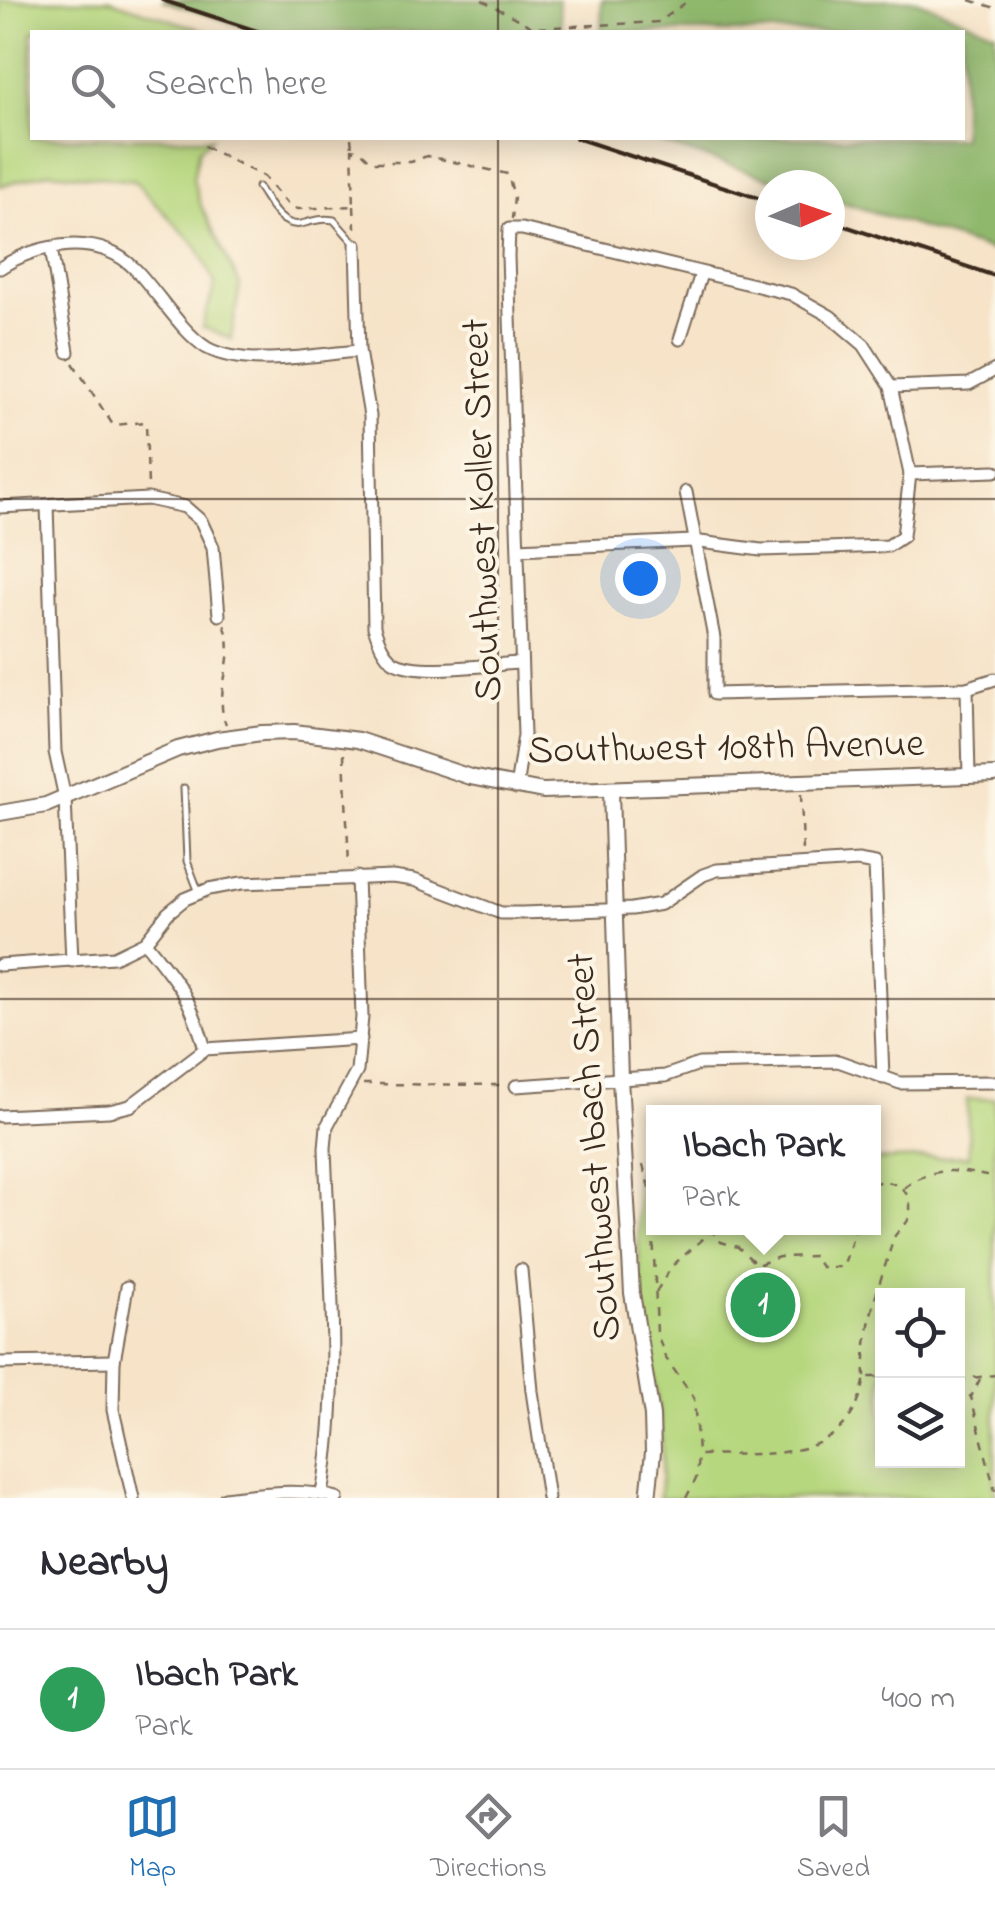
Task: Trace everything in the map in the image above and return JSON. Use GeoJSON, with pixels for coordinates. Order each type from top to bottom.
{"type":"FeatureCollection","features":[{"type":"Feature","properties":{"kind":"street"},"geometry":{"type":"LineString","coordinates":[[510,230],[522,228],[791,294],[830,316],[864,345],[892,387],[910,474],[904,536],[888,546],[761,550],[694,540],[518,548]]}},
{"type":"Feature","properties":{"kind":"street","name":"Southwest Koller Street"},"geometry":{"type":"LineString","coordinates":[[510,230],[524,735],[516,788]]}},
{"type":"Feature","properties":{"kind":"street"},"geometry":{"type":"LineString","coordinates":[[0,268],[27,252],[68,244],[91,247],[133,266],[206,347],[241,360],[359,350]]}},
{"type":"Feature","properties":{"kind":"street"},"geometry":{"type":"LineString","coordinates":[[356,245],[359,350],[370,416],[374,627],[380,644],[397,664],[420,668],[520,663]]}},
{"type":"Feature","properties":{"kind":"street"},"geometry":{"type":"LineString","coordinates":[[50,248],[68,352]]}},
{"type":"Feature","properties":{"kind":"street"},"geometry":{"type":"LineString","coordinates":[[680,339],[700,274]]}},
{"type":"Feature","properties":{"kind":"street"},"geometry":{"type":"LineString","coordinates":[[892,387],[970,384],[995,370]]}},
{"type":"Feature","properties":{"kind":"street"},"geometry":{"type":"LineString","coordinates":[[910,474],[995,472]]}},
{"type":"Feature","properties":{"kind":"street"},"geometry":{"type":"LineString","coordinates":[[686,492],[714,638],[714,694],[966,688],[995,680]]}},
{"type":"Feature","properties":{"kind":"street"},"geometry":{"type":"LineString","coordinates":[[0,506],[148,499],[185,507],[206,528],[213,547],[219,615]]}},
{"type":"Feature","properties":{"kind":"street"},"geometry":{"type":"LineString","coordinates":[[47,505],[55,752],[65,798],[72,962]]}},
{"type":"Feature","properties":{"kind":"street"},"geometry":{"type":"LineString","coordinates":[[966,688],[969,776]]}},
{"type":"Feature","properties":{"kind":"street","name":"Southwest 108th Avenue"},"geometry":{"type":"LineString","coordinates":[[0,813],[65,798],[148,759],[204,741],[262,732],[344,737],[404,752],[460,774],[543,791],[995,775]]}},
{"type":"Feature","properties":{"kind":"street","name":"Southwest Ibach Street"},"geometry":{"type":"LineString","coordinates":[[611,791],[620,1078],[632,1293],[652,1416],[648,1498]]}},
{"type":"Feature","properties":{"kind":"street"},"geometry":{"type":"LineString","coordinates":[[0,965],[114,957],[145,942],[168,913],[199,893],[242,883],[353,877],[414,880],[501,913],[615,910],[661,904],[717,870],[875,864],[883,1078]]}},
{"type":"Feature","properties":{"kind":"street"},"geometry":{"type":"LineString","coordinates":[[322,1494],[330,1442],[332,1382],[325,1148],[327,1126],[354,1078],[361,1038],[353,877]]}},
{"type":"Feature","properties":{"kind":"street"},"geometry":{"type":"LineString","coordinates":[[145,942],[186,994],[205,1049]]}},
{"type":"Feature","properties":{"kind":"street"},"geometry":{"type":"LineString","coordinates":[[0,1116],[109,1111],[130,1106],[205,1049],[361,1038]]}},
{"type":"Feature","properties":{"kind":"street"},"geometry":{"type":"LineString","coordinates":[[516,1086],[665,1076],[699,1064],[838,1061],[900,1083],[995,1082]]}},
{"type":"Feature","properties":{"kind":"street"},"geometry":{"type":"LineString","coordinates":[[521,1270],[532,1392],[548,1498]]}},
{"type":"Feature","properties":{"kind":"street"},"geometry":{"type":"LineString","coordinates":[[127,1287],[114,1361],[113,1410],[133,1498]]}},
{"type":"Feature","properties":{"kind":"street"},"geometry":{"type":"LineString","coordinates":[[0,1363],[114,1361]]}},
{"type":"Feature","properties":{"kind":"street"},"geometry":{"type":"LineString","coordinates":[[225,1498],[252,1494],[322,1494],[337,1498]]}},
{"type":"Feature","properties":{"kind":"lane"},"geometry":{"type":"LineString","coordinates":[[258,187],[282,219],[293,224],[319,218],[334,220],[356,245]]}},
{"type":"Feature","properties":{"kind":"lane"},"geometry":{"type":"LineString","coordinates":[[184,788],[187,861],[199,893]]}},
{"type":"Feature","properties":{"kind":"path"},"geometry":{"type":"LineString","coordinates":[[482,0],[534,28],[660,22],[689,0]]}},
{"type":"Feature","properties":{"kind":"path"},"geometry":{"type":"LineString","coordinates":[[970,0],[995,8]]}},
{"type":"Feature","properties":{"kind":"path"},"geometry":{"type":"LineString","coordinates":[[352,140],[356,245]]}},
{"type":"Feature","properties":{"kind":"path"},"geometry":{"type":"LineString","coordinates":[[204,146],[264,177],[290,207],[354,206]]}},
{"type":"Feature","properties":{"kind":"path"},"geometry":{"type":"LineString","coordinates":[[352,149],[361,151],[369,162],[411,162],[426,156],[508,174],[515,206],[510,230]]}},
{"type":"Feature","properties":{"kind":"path"},"geometry":{"type":"LineString","coordinates":[[68,352],[78,375],[112,426],[146,422],[148,499]]}},
{"type":"Feature","properties":{"kind":"path"},"geometry":{"type":"LineString","coordinates":[[219,615],[230,637],[220,711],[226,728]]}},
{"type":"Feature","properties":{"kind":"path"},"geometry":{"type":"LineString","coordinates":[[344,737],[353,877]]}},
{"type":"Feature","properties":{"kind":"path"},"geometry":{"type":"LineString","coordinates":[[800,783],[803,864]]}},
{"type":"Feature","properties":{"kind":"path"},"geometry":{"type":"LineString","coordinates":[[354,1078],[370,1086],[516,1086]]}},
{"type":"Feature","properties":{"kind":"path"},"geometry":{"type":"LineString","coordinates":[[643,1165],[646,1173]]}},
{"type":"Feature","properties":{"kind":"path"},"geometry":{"type":"LineString","coordinates":[[903,1189],[938,1170],[950,1168],[995,1178]]}},
{"type":"Feature","properties":{"kind":"path"},"geometry":{"type":"LineString","coordinates":[[698,1455],[802,1450],[835,1435],[854,1412],[865,1377],[871,1311],[895,1234],[910,1215],[903,1189],[881,1182]]}},
{"type":"Feature","properties":{"kind":"path"},"geometry":{"type":"LineString","coordinates":[[653,1235],[660,1345],[694,1398],[698,1455],[696,1478],[686,1498]]}},
{"type":"Feature","properties":{"kind":"path"},"geometry":{"type":"LineString","coordinates":[[656,1292],[672,1266],[706,1235]]}},
{"type":"Feature","properties":{"kind":"path"},"geometry":{"type":"LineString","coordinates":[[716,1235],[757,1265],[779,1257],[814,1256],[821,1267],[843,1267],[854,1235]]}},
{"type":"Feature","properties":{"kind":"path"},"geometry":{"type":"LineString","coordinates":[[965,1381],[995,1375]]}},
{"type":"Feature","properties":{"kind":"path"},"geometry":{"type":"LineString","coordinates":[[865,1377],[875,1377]]}},
{"type":"Feature","properties":{"kind":"path"},"geometry":{"type":"LineString","coordinates":[[972,1398],[980,1379]]}},
{"type":"Feature","properties":{"kind":"path"},"geometry":{"type":"LineString","coordinates":[[965,1390],[972,1398],[995,1491]]}},
{"type":"Feature","properties":{"kind":"green space"},"geometry":{"type":"Polygon","coordinates":[[[0,0],[110,0],[202,30],[30,30],[30,140],[210,140],[199,149],[193,179],[201,206],[240,285],[231,339],[202,327],[215,284],[198,248],[134,181],[50,172],[0,186],[0,0]]]}},
{"type":"Feature","properties":{"kind":"green space"},"geometry":{"type":"Polygon","coordinates":[[[162,0],[559,0],[562,30],[254,30],[162,0]]]}},
{"type":"Feature","properties":{"kind":"green space"},"geometry":{"type":"Polygon","coordinates":[[[602,0],[709,0],[726,5],[748,0],[916,0],[995,32],[995,252],[845,203],[845,170],[755,170],[755,173],[652,140],[965,140],[965,30],[601,30],[602,0]]]}},
{"type":"Feature","properties":{"kind":"green space"},"geometry":{"type":"Polygon","coordinates":[[[995,1098],[995,1498],[659,1498],[661,1427],[643,1312],[636,1171],[646,1170],[646,1235],[881,1235],[881,1160],[969,1156],[967,1099],[995,1098]]]}},
{"type":"Feature","properties":{"kind":"railway"},"geometry":{"type":"LineString","coordinates":[[162,0],[254,30]]}},
{"type":"Feature","properties":{"kind":"railway"},"geometry":{"type":"LineString","coordinates":[[582,140],[755,197]]}},
{"type":"Feature","properties":{"kind":"railway"},"geometry":{"type":"LineString","coordinates":[[845,226],[995,276]]}},
{"type":"Feature","properties":{"kind":"place","name":"Ibach Park"},"geometry":{"type":"Point","coordinates":[763,1305]}}]}
